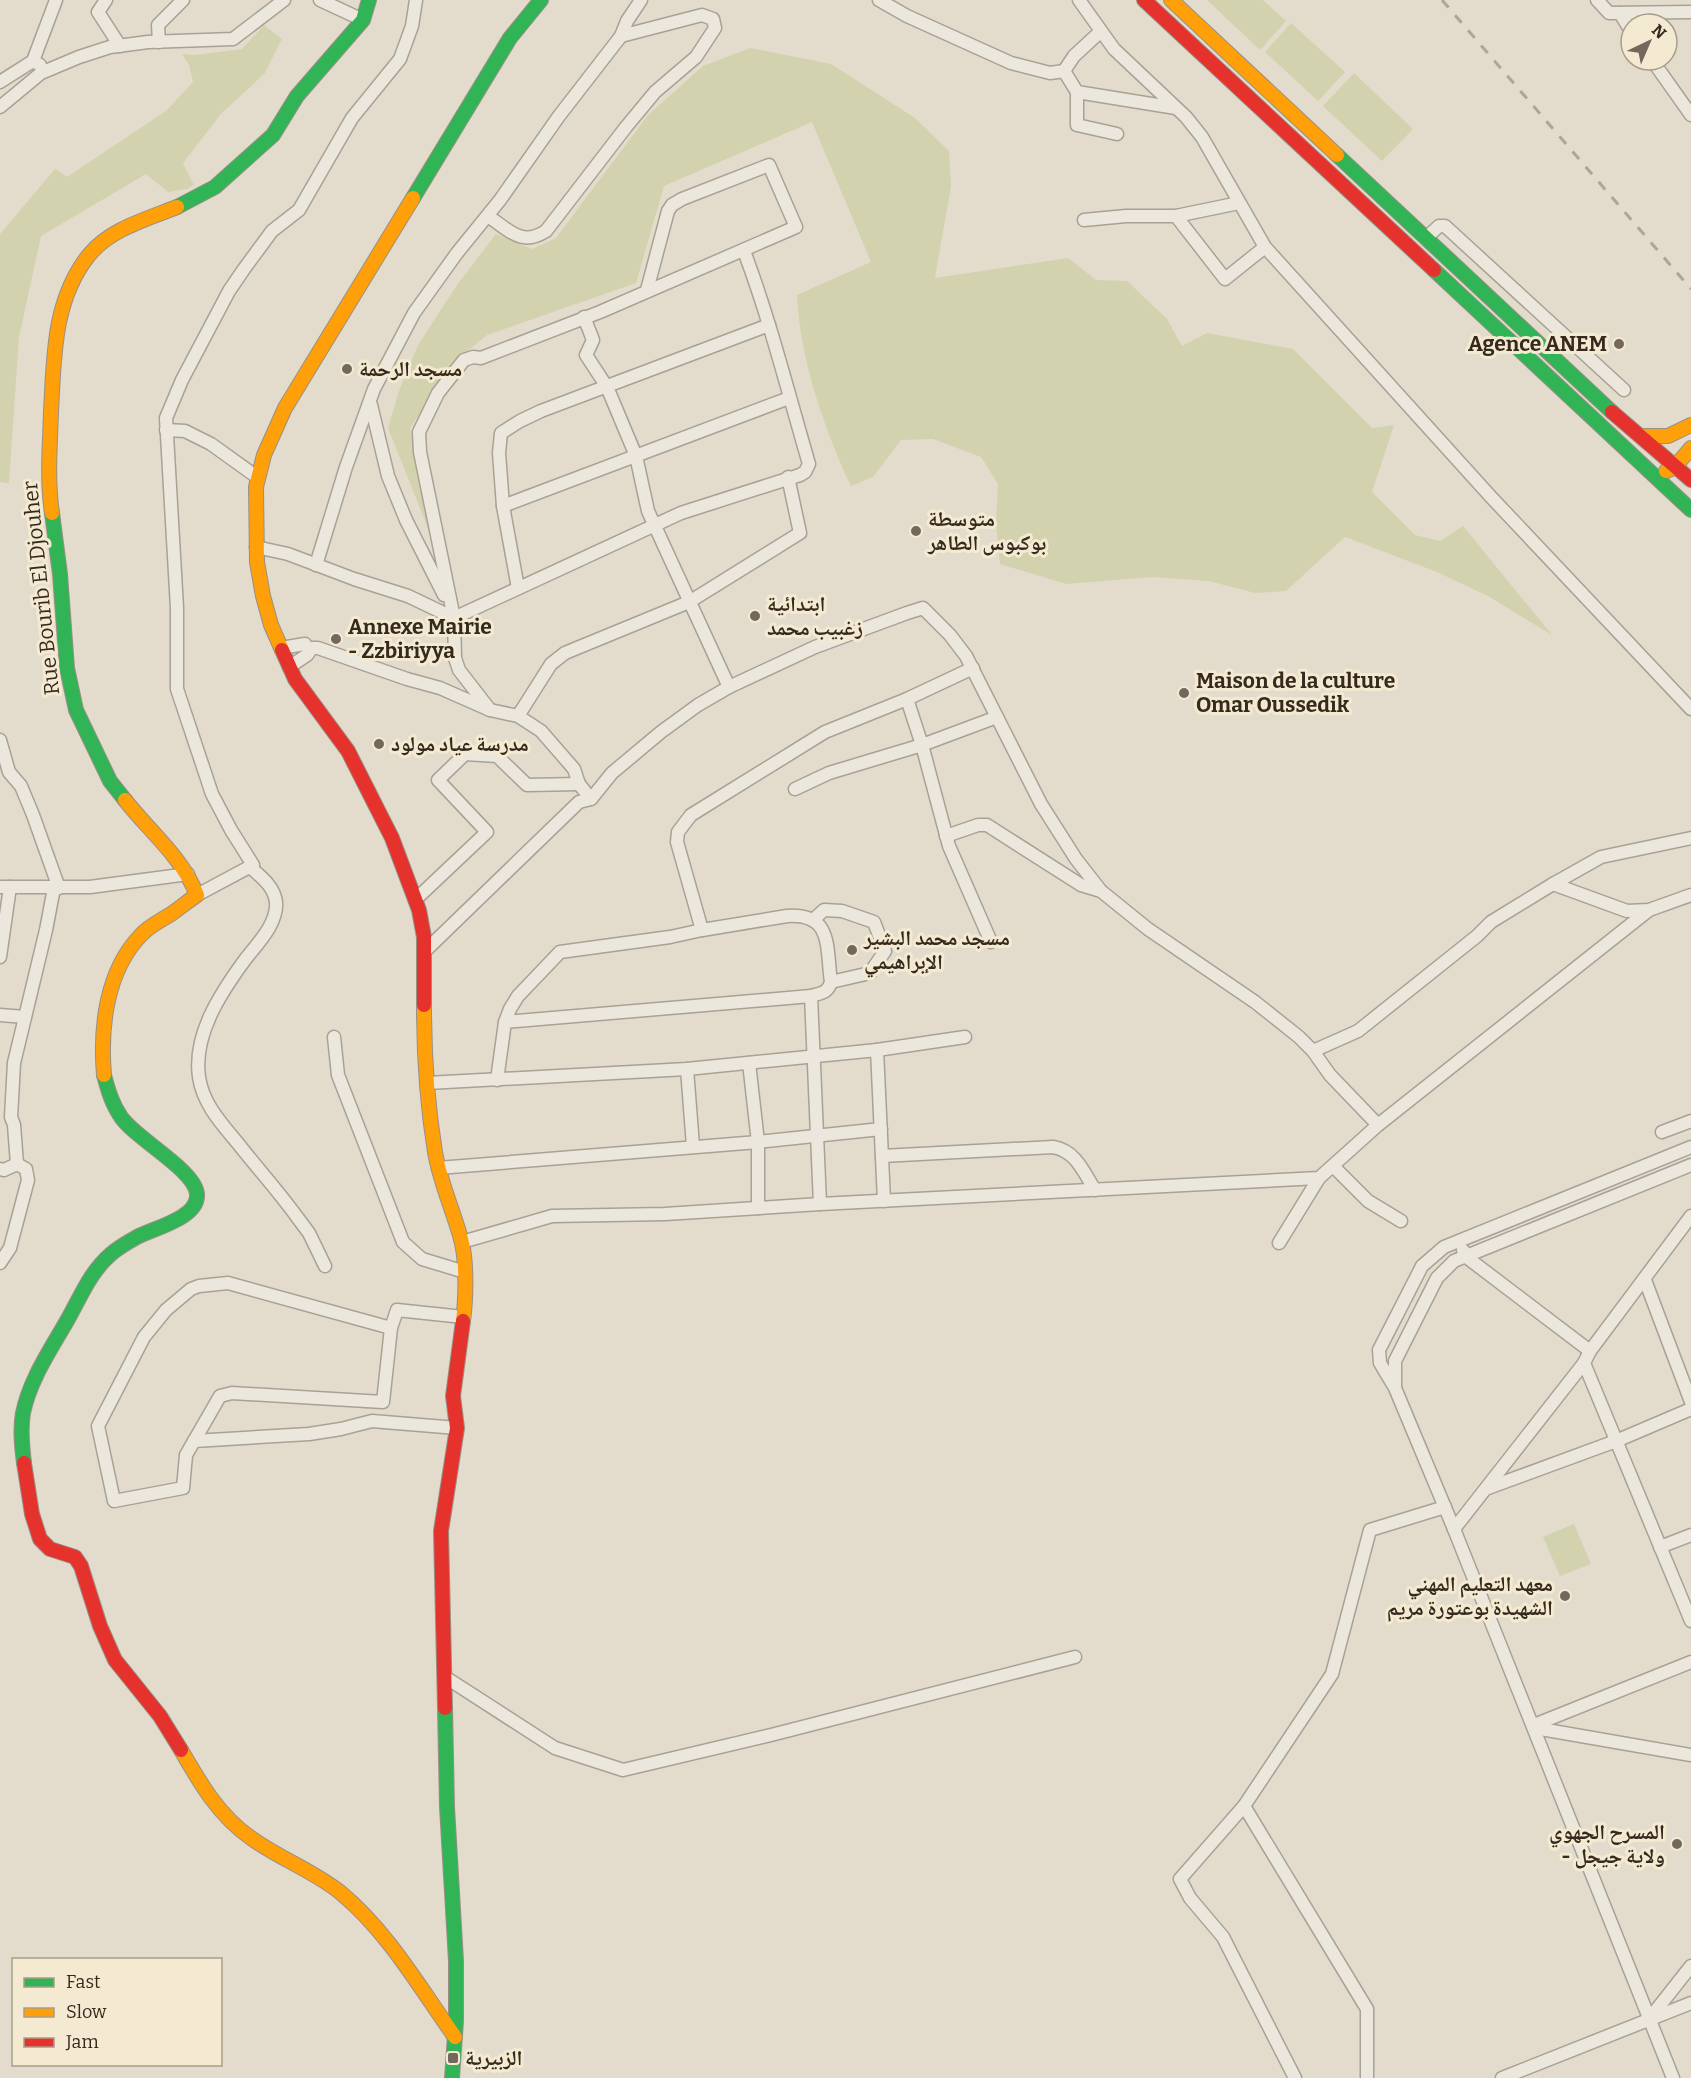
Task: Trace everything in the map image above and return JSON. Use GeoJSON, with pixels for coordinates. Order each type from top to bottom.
{"type":"FeatureCollection","features":[{"type":"Feature","properties":{"kind":"main road","name":"Rue Bourib El Djouher"},"geometry":{"type":"LineString","coordinates":[[197,895],[188,874],[177,858],[145,825],[110,781],[74,704],[67,668],[60,574],[48,485],[55,338],[73,280],[90,254],[105,240],[131,225],[186,204],[215,188],[273,135],[297,96],[363,20],[369,0]]}},
{"type":"Feature","properties":{"kind":"main road"},"geometry":{"type":"LineString","coordinates":[[452,2078],[456,1961],[447,1807],[441,1531],[457,1428],[453,1396],[466,1299],[462,1242],[438,1168],[427,1083],[422,928],[415,900],[392,838],[348,751],[314,707],[289,667],[281,648],[263,596],[256,547],[257,477],[270,439],[296,389],[510,38],[541,0]]}},
{"type":"Feature","properties":{"kind":"main road"},"geometry":{"type":"LineString","coordinates":[[1144,0],[1691,510]]}},
{"type":"Feature","properties":{"kind":"main road"},"geometry":{"type":"LineString","coordinates":[[1171,0],[1618,417],[1642,436],[1671,466],[1691,480]]}},
{"type":"Feature","properties":{"kind":"main road"},"geometry":{"type":"LineString","coordinates":[[1552,380],[1608,422],[1658,467],[1671,466],[1691,448]]}},
{"type":"Feature","properties":{"kind":"main road"},"geometry":{"type":"LineString","coordinates":[[1642,436],[1668,436],[1691,425]]}},
{"type":"Feature","properties":{"kind":"main road"},"geometry":{"type":"LineString","coordinates":[[1668,488],[1671,466],[1691,432]]}},
{"type":"Feature","properties":{"kind":"main road"},"geometry":{"type":"LineString","coordinates":[[197,895],[145,931],[125,958],[107,1004],[102,1060],[108,1092],[120,1116],[190,1180],[195,1187],[197,1201],[183,1215],[123,1244],[96,1268],[42,1364],[22,1416],[27,1489],[32,1518],[40,1541],[59,1553],[75,1557],[81,1566],[107,1644],[116,1661],[165,1724],[207,1795],[236,1827],[323,1881],[357,1909],[388,1945],[455,2037]]}},
{"type":"Feature","properties":{"kind":"street"},"geometry":{"type":"LineString","coordinates":[[0,82],[33,61],[56,0]]}},
{"type":"Feature","properties":{"kind":"street"},"geometry":{"type":"LineString","coordinates":[[106,0],[98,12],[120,46]]}},
{"type":"Feature","properties":{"kind":"street"},"geometry":{"type":"LineString","coordinates":[[159,42],[158,25],[183,0]]}},
{"type":"Feature","properties":{"kind":"street"},"geometry":{"type":"LineString","coordinates":[[0,107],[47,70],[96,51],[159,42],[232,39],[284,0]]}},
{"type":"Feature","properties":{"kind":"street"},"geometry":{"type":"LineString","coordinates":[[320,0],[363,20]]}},
{"type":"Feature","properties":{"kind":"street"},"geometry":{"type":"LineString","coordinates":[[197,895],[253,865],[212,794],[177,689],[177,608],[166,418],[173,398],[229,291],[272,231],[299,210],[352,118],[400,59],[412,26],[416,0]]}},
{"type":"Feature","properties":{"kind":"street"},"geometry":{"type":"LineString","coordinates":[[316,565],[346,467],[382,372],[414,314],[457,254],[488,216],[559,116],[621,36],[627,21],[641,0]]}},
{"type":"Feature","properties":{"kind":"street"},"geometry":{"type":"LineString","coordinates":[[879,0],[907,16],[1011,63],[1050,73],[1064,71],[1074,57],[1101,31]]}},
{"type":"Feature","properties":{"kind":"street"},"geometry":{"type":"LineString","coordinates":[[1079,0],[1114,49],[1176,108],[1202,137],[1265,247],[1483,489],[1689,704]]}},
{"type":"Feature","properties":{"kind":"street"},"geometry":{"type":"LineString","coordinates":[[1597,0],[1609,13],[1619,13]]}},
{"type":"Feature","properties":{"kind":"street"},"geometry":{"type":"LineString","coordinates":[[1635,6],[1691,12]]}},
{"type":"Feature","properties":{"kind":"street"},"geometry":{"type":"LineString","coordinates":[[488,216],[522,238],[533,239],[546,231],[648,101],[696,57],[715,28],[715,24],[714,19],[702,15],[621,36]]}},
{"type":"Feature","properties":{"kind":"street"},"geometry":{"type":"LineString","coordinates":[[33,61],[47,70]]}},
{"type":"Feature","properties":{"kind":"street"},"geometry":{"type":"LineString","coordinates":[[1064,71],[1077,92],[1077,125],[1117,134]]}},
{"type":"Feature","properties":{"kind":"street"},"geometry":{"type":"LineString","coordinates":[[1661,72],[1691,115]]}},
{"type":"Feature","properties":{"kind":"street"},"geometry":{"type":"LineString","coordinates":[[1077,92],[1176,108]]}},
{"type":"Feature","properties":{"kind":"street"},"geometry":{"type":"LineString","coordinates":[[490,710],[459,670],[455,658],[454,618],[420,452],[418,432],[438,393],[465,360],[473,357],[481,358],[585,317],[796,227],[769,165],[672,205],[668,211],[647,290]]}},
{"type":"Feature","properties":{"kind":"street"},"geometry":{"type":"LineString","coordinates":[[1084,220],[1126,216],[1176,216],[1239,203]]}},
{"type":"Feature","properties":{"kind":"street"},"geometry":{"type":"LineString","coordinates":[[1176,216],[1225,279],[1265,247]]}},
{"type":"Feature","properties":{"kind":"street"},"geometry":{"type":"LineString","coordinates":[[1426,238],[1439,226],[1445,226],[1624,390]]}},
{"type":"Feature","properties":{"kind":"street"},"geometry":{"type":"LineString","coordinates":[[454,618],[654,524],[689,510],[805,472],[809,464],[764,303],[744,251]]}},
{"type":"Feature","properties":{"kind":"street"},"geometry":{"type":"LineString","coordinates":[[585,317],[593,340],[586,355],[608,387],[636,456],[648,511],[729,687]]}},
{"type":"Feature","properties":{"kind":"street"},"geometry":{"type":"LineString","coordinates":[[518,588],[503,506],[499,453],[501,433],[520,420],[541,411],[769,325]]}},
{"type":"Feature","properties":{"kind":"street"},"geometry":{"type":"LineString","coordinates":[[503,506],[789,398]]}},
{"type":"Feature","properties":{"kind":"street"},"geometry":{"type":"LineString","coordinates":[[370,404],[388,476],[397,500],[434,572],[454,618]]}},
{"type":"Feature","properties":{"kind":"street"},"geometry":{"type":"LineString","coordinates":[[166,430],[185,431],[211,444],[257,477]]}},
{"type":"Feature","properties":{"kind":"street"},"geometry":{"type":"LineString","coordinates":[[518,716],[551,664],[565,653],[689,602],[800,533],[788,477]]}},
{"type":"Feature","properties":{"kind":"street"},"geometry":{"type":"LineString","coordinates":[[256,547],[288,554],[408,596],[454,618]]}},
{"type":"Feature","properties":{"kind":"street"},"geometry":{"type":"LineString","coordinates":[[424,952],[579,802],[591,799],[612,773],[691,709],[729,687],[815,647],[923,608],[956,641],[973,668],[1041,804],[1076,859],[1101,891],[1156,934],[1255,1002],[1313,1051],[1330,1075],[1378,1125]]}},
{"type":"Feature","properties":{"kind":"street"},"geometry":{"type":"LineString","coordinates":[[281,648],[305,644]]}},
{"type":"Feature","properties":{"kind":"street"},"geometry":{"type":"LineString","coordinates":[[289,667],[307,655],[312,648],[318,648],[440,688],[490,710],[518,716],[541,731],[574,769],[579,784],[591,799]]}},
{"type":"Feature","properties":{"kind":"street"},"geometry":{"type":"LineString","coordinates":[[702,930],[677,842],[678,832],[690,815],[825,732],[907,699],[973,668]]}},
{"type":"Feature","properties":{"kind":"street"},"geometry":{"type":"LineString","coordinates":[[907,699],[922,745],[946,836],[991,942]]}},
{"type":"Feature","properties":{"kind":"street"},"geometry":{"type":"LineString","coordinates":[[795,789],[829,773],[922,745],[998,717]]}},
{"type":"Feature","properties":{"kind":"street"},"geometry":{"type":"LineString","coordinates":[[0,740],[5,773],[21,786],[33,815],[56,888],[18,1040],[12,1083],[11,1117],[14,1125],[17,1164]]}},
{"type":"Feature","properties":{"kind":"street"},"geometry":{"type":"LineString","coordinates":[[415,900],[486,832],[438,780],[465,754],[497,756],[526,785],[579,784]]}},
{"type":"Feature","properties":{"kind":"street"},"geometry":{"type":"LineString","coordinates":[[946,836],[978,825],[987,825],[1082,885],[1101,891]]}},
{"type":"Feature","properties":{"kind":"street"},"geometry":{"type":"LineString","coordinates":[[1313,1051],[1358,1031],[1478,936],[1491,922],[1553,884],[1601,857],[1691,838]]}},
{"type":"Feature","properties":{"kind":"street"},"geometry":{"type":"LineString","coordinates":[[250,867],[272,890],[276,903],[274,915],[265,933],[229,984],[203,1033],[198,1057],[199,1079],[208,1105],[297,1216],[309,1233],[325,1266]]}},
{"type":"Feature","properties":{"kind":"street"},"geometry":{"type":"LineString","coordinates":[[0,957],[5,887],[109,886],[188,874]]}},
{"type":"Feature","properties":{"kind":"street"},"geometry":{"type":"LineString","coordinates":[[1553,884],[1627,911],[1649,910],[1691,895]]}},
{"type":"Feature","properties":{"kind":"street"},"geometry":{"type":"LineString","coordinates":[[1279,1243],[1319,1178],[1378,1125],[1649,910]]}},
{"type":"Feature","properties":{"kind":"street"},"geometry":{"type":"LineString","coordinates":[[497,1080],[505,1022],[518,996],[560,952],[670,937],[787,916],[819,915],[842,911],[874,922],[885,951],[870,973],[831,982]]}},
{"type":"Feature","properties":{"kind":"street"},"geometry":{"type":"LineString","coordinates":[[505,1022],[681,1005],[811,996],[825,992],[831,982],[819,915]]}},
{"type":"Feature","properties":{"kind":"street"},"geometry":{"type":"LineString","coordinates":[[811,996],[820,1204]]}},
{"type":"Feature","properties":{"kind":"street"},"geometry":{"type":"LineString","coordinates":[[0,1015],[25,1017]]}},
{"type":"Feature","properties":{"kind":"street"},"geometry":{"type":"LineString","coordinates":[[334,1037],[338,1075],[403,1242],[422,1259],[465,1272]]}},
{"type":"Feature","properties":{"kind":"street"},"geometry":{"type":"LineString","coordinates":[[427,1083],[687,1069],[877,1050],[965,1037]]}},
{"type":"Feature","properties":{"kind":"street"},"geometry":{"type":"LineString","coordinates":[[877,1050],[884,1201]]}},
{"type":"Feature","properties":{"kind":"street"},"geometry":{"type":"LineString","coordinates":[[749,1063],[758,1142],[758,1208]]}},
{"type":"Feature","properties":{"kind":"street"},"geometry":{"type":"LineString","coordinates":[[687,1069],[693,1146]]}},
{"type":"Feature","properties":{"kind":"street"},"geometry":{"type":"LineString","coordinates":[[1662,1132],[1691,1121]]}},
{"type":"Feature","properties":{"kind":"street"},"geometry":{"type":"LineString","coordinates":[[438,1168],[758,1142],[881,1129]]}},
{"type":"Feature","properties":{"kind":"street"},"geometry":{"type":"LineString","coordinates":[[882,1156],[1053,1147],[1064,1149],[1075,1156],[1095,1190]]}},
{"type":"Feature","properties":{"kind":"street"},"geometry":{"type":"LineString","coordinates":[[1395,1388],[1395,1361],[1437,1278],[1454,1262],[1691,1166],[1688,1148],[1444,1247],[1422,1266],[1379,1350],[1380,1363],[1395,1388],[1445,1507],[1673,2078]]}},
{"type":"Feature","properties":{"kind":"street"},"geometry":{"type":"LineString","coordinates":[[0,1169],[4,1170],[17,1164]]}},
{"type":"Feature","properties":{"kind":"street"},"geometry":{"type":"LineString","coordinates":[[0,1263],[10,1248],[28,1180],[26,1169],[17,1164]]}},
{"type":"Feature","properties":{"kind":"street"},"geometry":{"type":"LineString","coordinates":[[1333,1166],[1368,1200],[1401,1221]]}},
{"type":"Feature","properties":{"kind":"street"},"geometry":{"type":"LineString","coordinates":[[462,1242],[552,1216],[665,1214],[1319,1178]]}},
{"type":"Feature","properties":{"kind":"street"},"geometry":{"type":"LineString","coordinates":[[1454,1529],[1584,1363],[1590,1351],[1691,1216]]}},
{"type":"Feature","properties":{"kind":"street"},"geometry":{"type":"LineString","coordinates":[[1460,1241],[1465,1256],[1590,1351]]}},
{"type":"Feature","properties":{"kind":"street"},"geometry":{"type":"LineString","coordinates":[[1645,1280],[1691,1402]]}},
{"type":"Feature","properties":{"kind":"street"},"geometry":{"type":"LineString","coordinates":[[392,1328],[228,1283],[191,1289],[166,1310],[144,1337],[98,1426],[114,1501],[183,1488],[186,1455],[220,1396],[232,1393],[383,1402],[392,1328],[397,1310],[463,1317]]}},
{"type":"Feature","properties":{"kind":"street"},"geometry":{"type":"LineString","coordinates":[[1584,1363],[1691,1621]]}},
{"type":"Feature","properties":{"kind":"street"},"geometry":{"type":"LineString","coordinates":[[1486,1488],[1616,1441],[1691,1409]]}},
{"type":"Feature","properties":{"kind":"street"},"geometry":{"type":"LineString","coordinates":[[194,1441],[309,1434],[372,1421],[457,1428]]}},
{"type":"Feature","properties":{"kind":"street"},"geometry":{"type":"LineString","coordinates":[[1295,2078],[1223,1937],[1190,1898],[1180,1879],[1244,1806],[1332,1674],[1370,1530],[1445,1507]]}},
{"type":"Feature","properties":{"kind":"street"},"geometry":{"type":"LineString","coordinates":[[1660,1546],[1691,1535]]}},
{"type":"Feature","properties":{"kind":"street"},"geometry":{"type":"LineString","coordinates":[[445,1677],[555,1748],[623,1770],[771,1736],[1075,1657]]}},
{"type":"Feature","properties":{"kind":"street"},"geometry":{"type":"LineString","coordinates":[[1534,1727],[1691,1662]]}},
{"type":"Feature","properties":{"kind":"street"},"geometry":{"type":"LineString","coordinates":[[1534,1727],[1691,1755]]}},
{"type":"Feature","properties":{"kind":"street"},"geometry":{"type":"LineString","coordinates":[[1244,1806],[1366,2009],[1367,2078]]}},
{"type":"Feature","properties":{"kind":"street"},"geometry":{"type":"LineString","coordinates":[[1650,2019],[1691,1966]]}},
{"type":"Feature","properties":{"kind":"street"},"geometry":{"type":"LineString","coordinates":[[1502,2078],[1691,2003]]}},
{"type":"Feature","properties":{"kind":"green space"},"geometry":{"type":"Polygon","coordinates":[[[1207,0],[1263,0],[1286,21],[1260,50],[1207,0]]]}},
{"type":"Feature","properties":{"kind":"green space"},"geometry":{"type":"Polygon","coordinates":[[[1291,23],[1345,72],[1318,101],[1265,52],[1291,23]]]}},
{"type":"Feature","properties":{"kind":"green space"},"geometry":{"type":"Polygon","coordinates":[[[264,25],[282,39],[265,73],[221,114],[183,163],[194,185],[187,189],[168,192],[146,174],[41,236],[19,337],[9,483],[0,482],[0,234],[55,169],[67,177],[166,111],[193,82],[189,65],[182,54],[194,55],[242,49],[264,25]]]}},
{"type":"Feature","properties":{"kind":"green space"},"geometry":{"type":"Polygon","coordinates":[[[750,48],[831,64],[915,118],[949,151],[951,186],[935,278],[1068,258],[1096,280],[1127,281],[1167,319],[1182,346],[1207,333],[1293,349],[1372,428],[1394,425],[1372,492],[1415,535],[1440,541],[1463,526],[1552,635],[1488,596],[1437,572],[1345,537],[1286,591],[1255,593],[1209,581],[1152,577],[1066,584],[1000,564],[996,523],[998,484],[981,457],[933,439],[901,440],[873,477],[851,486],[823,417],[808,369],[797,295],[871,262],[812,122],[664,186],[636,283],[487,335],[458,359],[410,428],[434,543],[388,428],[399,391],[418,345],[457,285],[496,234],[532,249],[556,238],[648,115],[703,66],[750,48]]]}},
{"type":"Feature","properties":{"kind":"green space"},"geometry":{"type":"Polygon","coordinates":[[[1354,73],[1413,129],[1382,161],[1323,106],[1354,73]]]}},
{"type":"Feature","properties":{"kind":"green space"},"geometry":{"type":"Polygon","coordinates":[[[1574,1524],[1591,1564],[1560,1576],[1543,1537],[1574,1524]]]}},
{"type":"Feature","properties":{"kind":"railway"},"geometry":{"type":"LineString","coordinates":[[1442,0],[1691,289]]}},
{"type":"Feature","properties":{"kind":"traffic: fast"},"geometry":{"type":"LineString","coordinates":[[177,207],[215,187],[273,135],[297,96],[363,20],[369,0]]}},
{"type":"Feature","properties":{"kind":"traffic: fast"},"geometry":{"type":"LineString","coordinates":[[413,198],[510,38],[541,0]]}},
{"type":"Feature","properties":{"kind":"traffic: fast"},"geometry":{"type":"LineString","coordinates":[[1337,155],[1612,412]]}},
{"type":"Feature","properties":{"kind":"traffic: fast"},"geometry":{"type":"LineString","coordinates":[[1434,270],[1691,510]]}},
{"type":"Feature","properties":{"kind":"traffic: fast"},"geometry":{"type":"LineString","coordinates":[[52,513],[60,574],[67,668],[76,710],[110,781],[125,800]]}},
{"type":"Feature","properties":{"kind":"traffic: fast"},"geometry":{"type":"LineString","coordinates":[[24,1463],[22,1419],[26,1400],[42,1364],[92,1276],[117,1249],[183,1216],[196,1202],[197,1194],[194,1185],[186,1175],[128,1126],[121,1117],[104,1075]]}},
{"type":"Feature","properties":{"kind":"traffic: fast"},"geometry":{"type":"LineString","coordinates":[[445,1708],[447,1807],[456,1961],[456,2021],[452,2078]]}},
{"type":"Feature","properties":{"kind":"traffic: slow"},"geometry":{"type":"LineString","coordinates":[[1171,0],[1337,155]]}},
{"type":"Feature","properties":{"kind":"traffic: slow"},"geometry":{"type":"LineString","coordinates":[[282,650],[271,625],[257,562],[256,487],[264,455],[285,408],[413,198]]}},
{"type":"Feature","properties":{"kind":"traffic: slow"},"geometry":{"type":"LineString","coordinates":[[52,513],[49,462],[53,371],[58,330],[68,291],[89,255],[107,238],[177,207]]}},
{"type":"Feature","properties":{"kind":"traffic: slow"},"geometry":{"type":"LineString","coordinates":[[1642,436],[1668,436],[1691,425]]}},
{"type":"Feature","properties":{"kind":"traffic: slow"},"geometry":{"type":"LineString","coordinates":[[1666,471],[1674,468],[1691,448]]}},
{"type":"Feature","properties":{"kind":"traffic: slow"},"geometry":{"type":"LineString","coordinates":[[104,1075],[105,1020],[108,1001],[120,965],[129,949],[144,932],[197,895],[191,881],[174,857],[125,800]]}},
{"type":"Feature","properties":{"kind":"traffic: slow"},"geometry":{"type":"LineString","coordinates":[[424,1005],[427,1078],[435,1152],[461,1239],[464,1258],[463,1321]]}},
{"type":"Feature","properties":{"kind":"traffic: slow"},"geometry":{"type":"LineString","coordinates":[[181,1750],[195,1775],[229,1820],[262,1845],[331,1885],[358,1908],[403,1961],[455,2037]]}},
{"type":"Feature","properties":{"kind":"traffic: jam"},"geometry":{"type":"LineString","coordinates":[[1144,0],[1434,270]]}},
{"type":"Feature","properties":{"kind":"traffic: jam"},"geometry":{"type":"LineString","coordinates":[[1612,412],[1691,480]]}},
{"type":"Feature","properties":{"kind":"traffic: jam"},"geometry":{"type":"LineString","coordinates":[[282,650],[295,679],[348,751],[392,838],[419,910],[424,937],[424,1005]]}},
{"type":"Feature","properties":{"kind":"traffic: jam"},"geometry":{"type":"LineString","coordinates":[[445,1708],[441,1531],[457,1428],[453,1396],[463,1321]]}},
{"type":"Feature","properties":{"kind":"traffic: jam"},"geometry":{"type":"LineString","coordinates":[[24,1463],[32,1514],[40,1539],[50,1549],[75,1557],[81,1566],[100,1626],[115,1660],[160,1716],[181,1750]]}},
{"type":"Feature","properties":{"kind":"place","name":"Agence ANEM"},"geometry":{"type":"Point","coordinates":[1619,344]}},
{"type":"Feature","properties":{"kind":"place","name":"مسجد الرحمة"},"geometry":{"type":"Point","coordinates":[347,369]}},
{"type":"Feature","properties":{"kind":"place","name":"متوسطة بوكبوس الطاهر"},"geometry":{"type":"Point","coordinates":[916,531]}},
{"type":"Feature","properties":{"kind":"place","name":"ابتدائية زغبيب محمد"},"geometry":{"type":"Point","coordinates":[755,616]}},
{"type":"Feature","properties":{"kind":"place","name":"Annexe Mairie - Zzbiriyya"},"geometry":{"type":"Point","coordinates":[336,639]}},
{"type":"Feature","properties":{"kind":"place","name":"Maison de la culture Omar Oussedik"},"geometry":{"type":"Point","coordinates":[1184,693]}},
{"type":"Feature","properties":{"kind":"place","name":"مدرسة عياد مولود"},"geometry":{"type":"Point","coordinates":[379,744]}},
{"type":"Feature","properties":{"kind":"place","name":"مسجد محمد البشير الإبراهيمي"},"geometry":{"type":"Point","coordinates":[852,950]}},
{"type":"Feature","properties":{"kind":"place","name":"معهد التعليم المهني الشهيدة بوعتورة مريم"},"geometry":{"type":"Point","coordinates":[1565,1596]}},
{"type":"Feature","properties":{"kind":"place","name":"المسرح الجهوي - ولاية جيجل"},"geometry":{"type":"Point","coordinates":[1677,1844]}},
{"type":"Feature","properties":{"kind":"place","name":"الزبيرية"},"geometry":{"type":"Point","coordinates":[453,2058]}}]}
